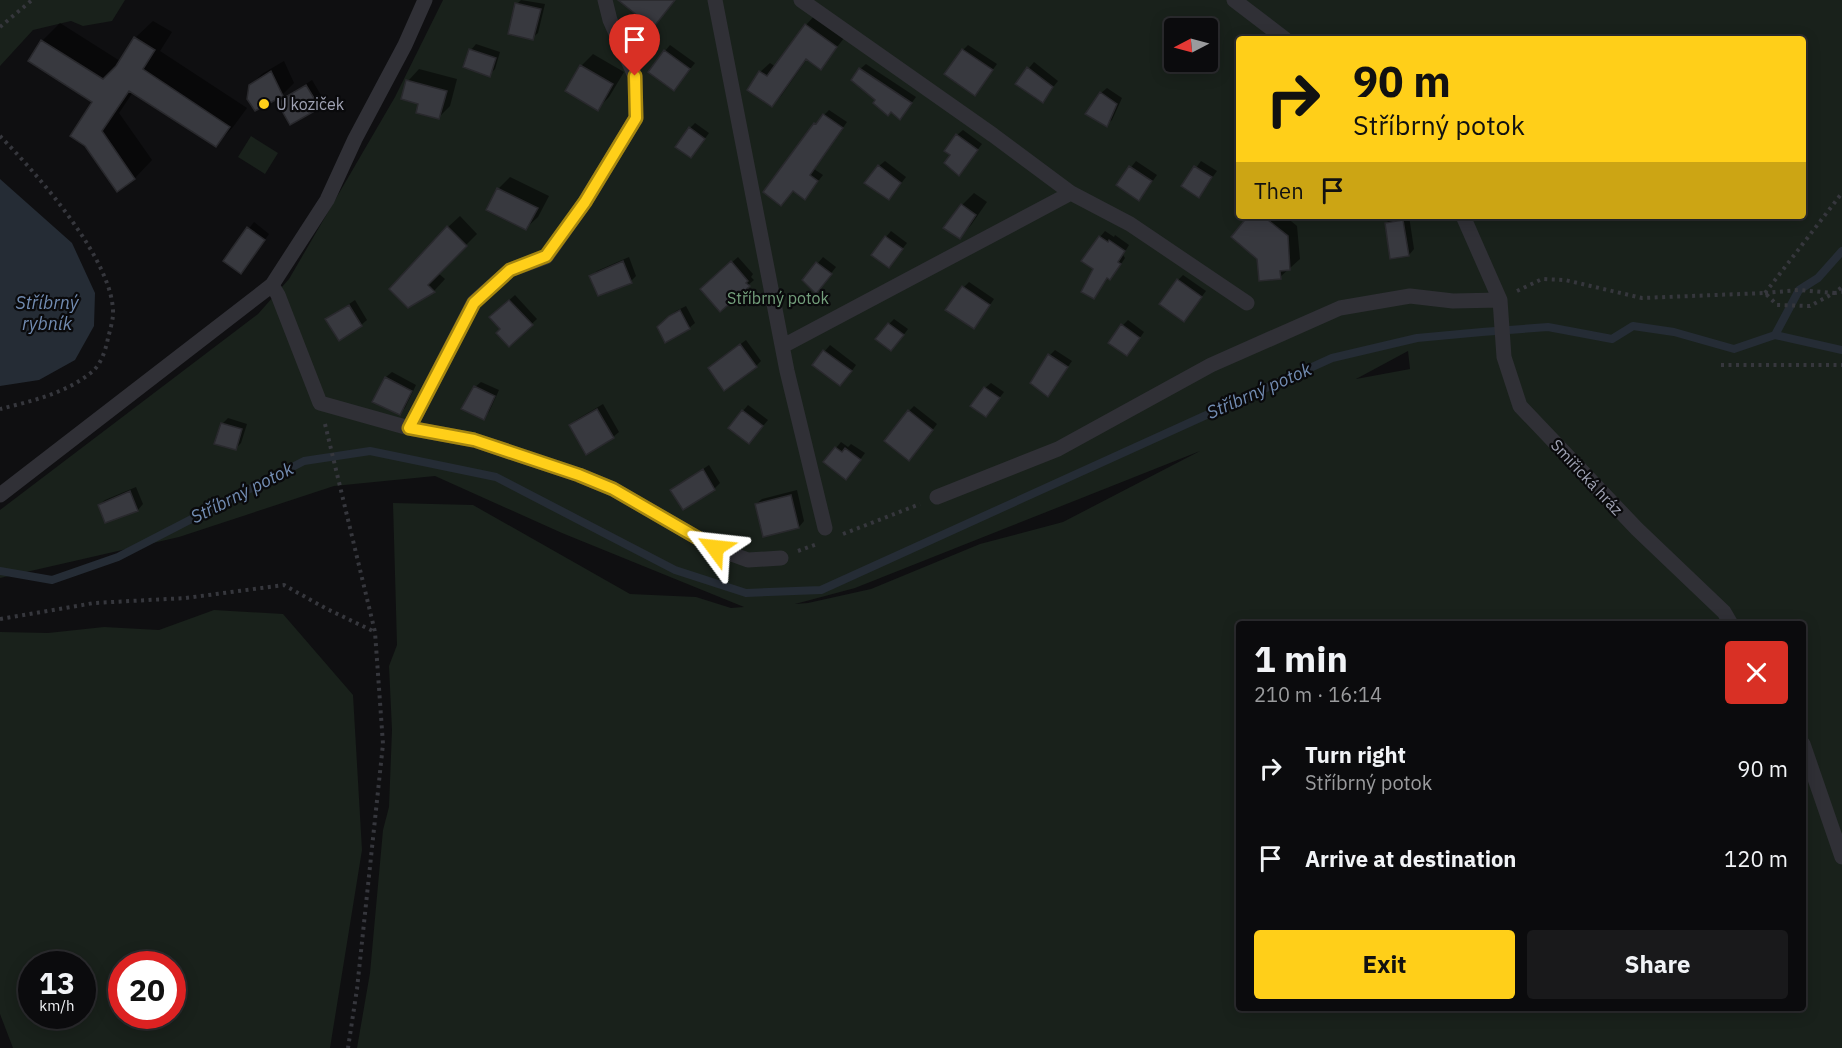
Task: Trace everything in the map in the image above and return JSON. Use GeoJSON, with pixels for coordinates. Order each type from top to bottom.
{"type":"FeatureCollection","features":[{"type":"Feature","properties":{"kind":"lane"},"geometry":{"type":"LineString","coordinates":[[0,495],[272,285],[327,200],[355,139],[405,45],[425,0]]}},
{"type":"Feature","properties":{"kind":"lane"},"geometry":{"type":"LineString","coordinates":[[409,428],[474,303],[510,270],[546,256],[585,202],[636,118],[635,76],[610,20],[604,0]]}},
{"type":"Feature","properties":{"kind":"lane"},"geometry":{"type":"LineString","coordinates":[[715,0],[788,371],[832,532]]}},
{"type":"Feature","properties":{"kind":"lane"},"geometry":{"type":"LineString","coordinates":[[801,0],[993,135],[1071,193],[1130,224],[1247,303]]}},
{"type":"Feature","properties":{"kind":"lane"},"geometry":{"type":"LineString","coordinates":[[1234,0],[1281,36]]}},
{"type":"Feature","properties":{"kind":"lane"},"geometry":{"type":"LineString","coordinates":[[783,346],[1071,193]]}},
{"type":"Feature","properties":{"kind":"lane","name":"Smiřická hráz"},"geometry":{"type":"LineString","coordinates":[[1464,219],[1500,300],[1504,357],[1520,406],[1637,529],[1724,612],[1729,621]]}},
{"type":"Feature","properties":{"kind":"lane"},"geometry":{"type":"LineString","coordinates":[[272,285],[278,295],[320,404],[409,428],[474,440],[579,475],[613,489],[715,548],[748,560],[781,558]]}},
{"type":"Feature","properties":{"kind":"lane"},"geometry":{"type":"LineString","coordinates":[[937,497],[1058,449],[1212,365],[1340,308],[1410,296],[1453,301],[1500,300]]}},
{"type":"Feature","properties":{"kind":"lane"},"geometry":{"type":"LineString","coordinates":[[1806,753],[1842,857]]}},
{"type":"Feature","properties":{"kind":"path"},"geometry":{"type":"LineString","coordinates":[[0,27],[32,0]]}},
{"type":"Feature","properties":{"kind":"path"},"geometry":{"type":"LineString","coordinates":[[0,136],[28,165],[77,226],[107,282],[113,314],[106,348],[94,370],[63,390],[0,409]]}},
{"type":"Feature","properties":{"kind":"path"},"geometry":{"type":"LineString","coordinates":[[1765,293],[1842,193]]}},
{"type":"Feature","properties":{"kind":"path"},"geometry":{"type":"LineString","coordinates":[[1500,300],[1542,279],[1565,280],[1642,298],[1799,290],[1842,292]]}},
{"type":"Feature","properties":{"kind":"path"},"geometry":{"type":"LineString","coordinates":[[1765,293],[1777,305],[1810,306],[1842,287]]}},
{"type":"Feature","properties":{"kind":"path"},"geometry":{"type":"LineString","coordinates":[[1721,365],[1842,365]]}},
{"type":"Feature","properties":{"kind":"path"},"geometry":{"type":"LineString","coordinates":[[328,436],[375,632],[383,744],[358,978],[348,1048]]}},
{"type":"Feature","properties":{"kind":"path"},"geometry":{"type":"LineString","coordinates":[[832,532],[937,497]]}},
{"type":"Feature","properties":{"kind":"path"},"geometry":{"type":"LineString","coordinates":[[781,558],[819,543]]}},
{"type":"Feature","properties":{"kind":"path"},"geometry":{"type":"LineString","coordinates":[[0,619],[94,603],[186,598],[284,585],[375,632]]}},
{"type":"Feature","properties":{"kind":"green space"},"geometry":{"type":"Polygon","coordinates":[[[0,0],[125,0],[112,21],[83,26],[71,21],[33,30],[0,66],[0,0]]]}},
{"type":"Feature","properties":{"kind":"green space"},"geometry":{"type":"Polygon","coordinates":[[[443,0],[1842,0],[1842,1048],[357,1048],[370,973],[383,830],[389,807],[392,730],[389,666],[397,645],[393,503],[473,505],[630,594],[696,597],[731,608],[744,607],[562,533],[435,476],[334,486],[179,537],[0,578],[0,510],[258,314],[289,279],[395,97],[443,0]],[[1408,351],[1356,379],[1410,369],[1408,351]],[[1200,451],[855,588],[795,604],[871,589],[980,544],[1063,522],[1200,451]]]}},
{"type":"Feature","properties":{"kind":"green space"},"geometry":{"type":"Polygon","coordinates":[[[251,136],[278,153],[265,174],[238,157],[251,136]]]}},
{"type":"Feature","properties":{"kind":"green space"},"geometry":{"type":"Polygon","coordinates":[[[214,610],[283,614],[353,695],[362,850],[330,1048],[13,1048],[0,1014],[0,632],[48,633],[104,627],[159,630],[214,610]]]}},
{"type":"Feature","properties":{"kind":"water","name":"Stříbrný rybník"},"geometry":{"type":"Polygon","coordinates":[[[0,179],[72,243],[95,293],[94,326],[75,360],[39,380],[0,386],[0,179]]]}},
{"type":"Feature","properties":{"kind":"building"},"geometry":{"type":"Polygon","coordinates":[[[618,0],[675,0],[653,28],[618,0]]]}},
{"type":"Feature","properties":{"kind":"building"},"geometry":{"type":"Polygon","coordinates":[[[515,3],[541,9],[533,40],[508,34],[515,3]]]}},
{"type":"Feature","properties":{"kind":"building"},"geometry":{"type":"Polygon","coordinates":[[[805,24],[837,47],[821,70],[806,59],[772,107],[747,90],[759,71],[767,76],[805,24]]]}},
{"type":"Feature","properties":{"kind":"building"},"geometry":{"type":"Polygon","coordinates":[[[134,37],[155,50],[143,69],[230,127],[216,147],[129,91],[102,131],[135,179],[117,192],[85,146],[70,136],[92,102],[28,61],[41,40],[103,79],[116,66],[134,37]]]}},
{"type":"Feature","properties":{"kind":"building"},"geometry":{"type":"Polygon","coordinates":[[[469,49],[496,58],[490,77],[463,67],[469,49]]]}},
{"type":"Feature","properties":{"kind":"building"},"geometry":{"type":"Polygon","coordinates":[[[962,49],[993,70],[975,96],[944,74],[962,49]]]}},
{"type":"Feature","properties":{"kind":"building"},"geometry":{"type":"Polygon","coordinates":[[[664,50],[690,69],[674,91],[648,72],[664,50]]]}},
{"type":"Feature","properties":{"kind":"building"},"geometry":{"type":"Polygon","coordinates":[[[580,65],[613,84],[598,111],[565,91],[580,65]]]}},
{"type":"Feature","properties":{"kind":"building"},"geometry":{"type":"Polygon","coordinates":[[[1027,67],[1053,87],[1043,103],[1015,84],[1027,67]]]}},
{"type":"Feature","properties":{"kind":"building"},"geometry":{"type":"Polygon","coordinates":[[[859,68],[912,103],[900,120],[891,112],[888,116],[873,103],[875,100],[851,80],[859,68]]]}},
{"type":"Feature","properties":{"kind":"building"},"geometry":{"type":"Polygon","coordinates":[[[271,71],[283,96],[255,111],[247,99],[249,85],[271,71]]]}},
{"type":"Feature","properties":{"kind":"building"},"geometry":{"type":"Polygon","coordinates":[[[406,80],[447,91],[439,119],[416,113],[418,104],[401,99],[406,80]]]}},
{"type":"Feature","properties":{"kind":"building"},"geometry":{"type":"Polygon","coordinates":[[[306,85],[320,108],[290,125],[277,102],[306,85]]]}},
{"type":"Feature","properties":{"kind":"building"},"geometry":{"type":"Polygon","coordinates":[[[1100,92],[1117,104],[1107,127],[1085,114],[1100,92]]]}},
{"type":"Feature","properties":{"kind":"building"},"geometry":{"type":"Polygon","coordinates":[[[823,114],[843,128],[810,175],[818,181],[805,200],[793,191],[781,206],[763,192],[823,114]]]}},
{"type":"Feature","properties":{"kind":"building"},"geometry":{"type":"Polygon","coordinates":[[[689,127],[705,139],[691,158],[675,147],[689,127]]]}},
{"type":"Feature","properties":{"kind":"building"},"geometry":{"type":"Polygon","coordinates":[[[956,134],[978,150],[959,176],[944,163],[950,155],[944,151],[956,134]]]}},
{"type":"Feature","properties":{"kind":"building"},"geometry":{"type":"Polygon","coordinates":[[[878,165],[901,183],[889,200],[864,183],[878,165]]]}},
{"type":"Feature","properties":{"kind":"building"},"geometry":{"type":"Polygon","coordinates":[[[1129,166],[1152,181],[1139,201],[1116,185],[1129,166]]]}},
{"type":"Feature","properties":{"kind":"building"},"geometry":{"type":"Polygon","coordinates":[[[1194,166],[1212,177],[1199,198],[1181,186],[1194,166]]]}},
{"type":"Feature","properties":{"kind":"building"},"geometry":{"type":"Polygon","coordinates":[[[497,188],[538,208],[526,230],[486,210],[497,188]]]}},
{"type":"Feature","properties":{"kind":"building"},"geometry":{"type":"Polygon","coordinates":[[[961,204],[976,215],[960,239],[943,228],[961,204]]]}},
{"type":"Feature","properties":{"kind":"building"},"geometry":{"type":"Polygon","coordinates":[[[1246,219],[1267,219],[1288,236],[1290,270],[1280,271],[1281,279],[1259,281],[1257,259],[1231,237],[1246,219]]]}},
{"type":"Feature","properties":{"kind":"building"},"geometry":{"type":"Polygon","coordinates":[[[1403,220],[1409,256],[1390,259],[1385,223],[1403,220]]]}},
{"type":"Feature","properties":{"kind":"building"},"geometry":{"type":"Polygon","coordinates":[[[447,226],[467,246],[428,285],[435,292],[408,308],[389,289],[447,226]]]}},
{"type":"Feature","properties":{"kind":"building"},"geometry":{"type":"Polygon","coordinates":[[[247,227],[265,240],[241,274],[223,261],[247,227]]]}},
{"type":"Feature","properties":{"kind":"building"},"geometry":{"type":"Polygon","coordinates":[[[885,236],[903,249],[889,268],[871,255],[885,236]]]}},
{"type":"Feature","properties":{"kind":"building"},"geometry":{"type":"Polygon","coordinates":[[[1099,236],[1125,251],[1118,262],[1121,264],[1110,280],[1107,278],[1094,299],[1081,292],[1093,269],[1081,261],[1099,236]]]}},
{"type":"Feature","properties":{"kind":"building"},"geometry":{"type":"Polygon","coordinates":[[[623,261],[632,283],[598,296],[589,276],[623,261]]]}},
{"type":"Feature","properties":{"kind":"building"},"geometry":{"type":"Polygon","coordinates":[[[731,261],[750,286],[720,312],[700,289],[731,261]]]}},
{"type":"Feature","properties":{"kind":"building"},"geometry":{"type":"Polygon","coordinates":[[[816,262],[832,274],[816,294],[802,280],[816,262]]]}},
{"type":"Feature","properties":{"kind":"building"},"geometry":{"type":"Polygon","coordinates":[[[1177,279],[1202,297],[1184,322],[1159,304],[1177,279]]]}},
{"type":"Feature","properties":{"kind":"building"},"geometry":{"type":"Polygon","coordinates":[[[962,286],[990,305],[974,329],[945,310],[962,286]]]}},
{"type":"Feature","properties":{"kind":"building"},"geometry":{"type":"Polygon","coordinates":[[[509,300],[533,325],[509,347],[496,333],[500,329],[489,317],[509,300]]]}},
{"type":"Feature","properties":{"kind":"building"},"geometry":{"type":"Polygon","coordinates":[[[349,305],[362,326],[339,341],[325,319],[349,305]]]}},
{"type":"Feature","properties":{"kind":"building"},"geometry":{"type":"Polygon","coordinates":[[[680,310],[690,329],[665,343],[657,327],[680,310]]]}},
{"type":"Feature","properties":{"kind":"building"},"geometry":{"type":"Polygon","coordinates":[[[888,323],[904,335],[891,351],[875,339],[888,323]]]}},
{"type":"Feature","properties":{"kind":"building"},"geometry":{"type":"Polygon","coordinates":[[[1121,324],[1140,338],[1127,356],[1108,343],[1121,324]]]}},
{"type":"Feature","properties":{"kind":"building"},"geometry":{"type":"Polygon","coordinates":[[[740,344],[757,367],[724,391],[708,368],[740,344]]]}},
{"type":"Feature","properties":{"kind":"building"},"geometry":{"type":"Polygon","coordinates":[[[823,350],[852,371],[840,386],[812,365],[823,350]]]}},
{"type":"Feature","properties":{"kind":"building"},"geometry":{"type":"Polygon","coordinates":[[[1048,354],[1068,367],[1048,397],[1030,383],[1048,354]]]}},
{"type":"Feature","properties":{"kind":"building"},"geometry":{"type":"Polygon","coordinates":[[[385,377],[412,391],[400,415],[372,402],[385,377]]]}},
{"type":"Feature","properties":{"kind":"building"},"geometry":{"type":"Polygon","coordinates":[[[474,386],[495,396],[484,420],[461,409],[474,386]]]}},
{"type":"Feature","properties":{"kind":"building"},"geometry":{"type":"Polygon","coordinates":[[[984,387],[1000,398],[986,417],[970,406],[984,387]]]}},
{"type":"Feature","properties":{"kind":"building"},"geometry":{"type":"Polygon","coordinates":[[[597,409],[614,438],[586,455],[569,425],[597,409]]]}},
{"type":"Feature","properties":{"kind":"building"},"geometry":{"type":"Polygon","coordinates":[[[742,410],[763,426],[749,444],[728,428],[742,410]]]}},
{"type":"Feature","properties":{"kind":"building"},"geometry":{"type":"Polygon","coordinates":[[[908,410],[933,430],[909,461],[884,441],[908,410]]]}},
{"type":"Feature","properties":{"kind":"building"},"geometry":{"type":"Polygon","coordinates":[[[221,423],[242,429],[236,450],[214,444],[221,423]]]}},
{"type":"Feature","properties":{"kind":"building"},"geometry":{"type":"Polygon","coordinates":[[[835,447],[842,452],[845,448],[861,460],[846,480],[823,462],[835,447]]]}},
{"type":"Feature","properties":{"kind":"building"},"geometry":{"type":"Polygon","coordinates":[[[703,469],[715,490],[683,510],[670,490],[703,469]]]}},
{"type":"Feature","properties":{"kind":"building"},"geometry":{"type":"Polygon","coordinates":[[[130,491],[138,511],[105,523],[98,505],[130,491]]]}},
{"type":"Feature","properties":{"kind":"building"},"geometry":{"type":"Polygon","coordinates":[[[791,495],[799,528],[763,537],[755,504],[791,495]]]}},
{"type":"Feature","properties":{"kind":"waterway"},"geometry":{"type":"LineString","coordinates":[[1775,335],[1799,290],[1818,278],[1842,251]]}},
{"type":"Feature","properties":{"kind":"waterway","name":"Stříbrný potok"},"geometry":{"type":"LineString","coordinates":[[0,571],[52,580],[118,557],[304,461],[370,451],[496,477],[675,570],[746,593],[821,590],[1332,358],[1417,338],[1548,327],[1612,339],[1633,326],[1674,332],[1734,349],[1775,335],[1842,350]]}},
{"type":"Feature","properties":{"kind":"place","name":"U koziček"},"geometry":{"type":"Point","coordinates":[264,104]}},
{"type":"Feature","properties":{"kind":"route"},"geometry":{"type":"LineString","coordinates":[[635,76],[636,118],[585,202],[546,256],[510,270],[474,303],[409,428],[474,440],[579,475],[613,489],[715,548]]}}]}
